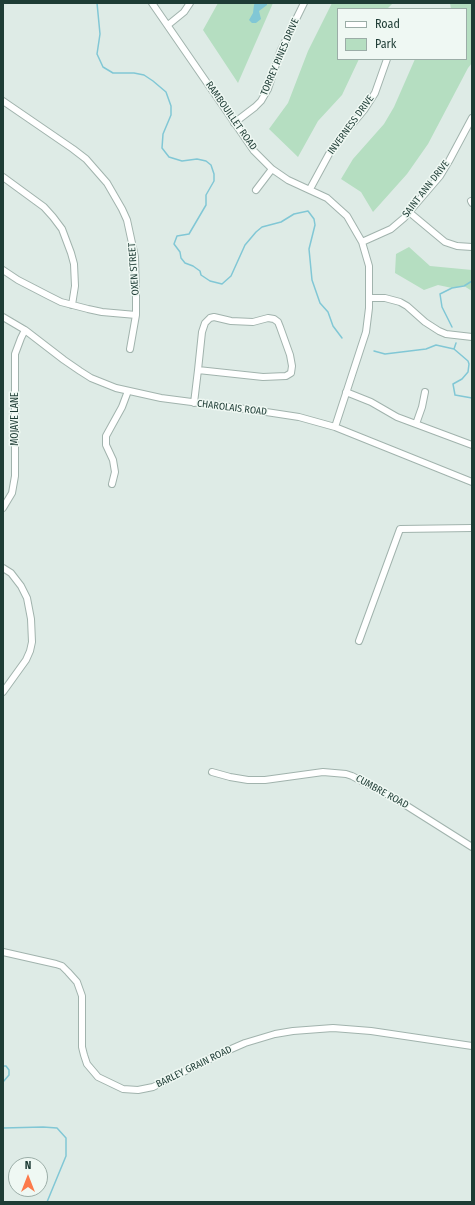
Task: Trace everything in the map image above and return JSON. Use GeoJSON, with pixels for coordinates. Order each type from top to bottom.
{"type":"FeatureCollection","features":[{"type":"Feature","properties":{"kind":"street","name":"RAMBOUILLET ROAD"},"geometry":{"type":"LineString","coordinates":[[152,3],[254,151],[272,169],[288,180],[327,198],[348,216],[362,242],[369,266],[370,298],[366,332],[335,427]]}},
{"type":"Feature","properties":{"kind":"street"},"geometry":{"type":"LineString","coordinates":[[168,25],[184,12],[190,3]]}},
{"type":"Feature","properties":{"kind":"street","name":"TORREY PINES DRIVE"},"geometry":{"type":"LineString","coordinates":[[234,123],[255,107],[268,89],[280,52],[304,3]]}},
{"type":"Feature","properties":{"kind":"street","name":"INVERNESS DRIVE"},"geometry":{"type":"LineString","coordinates":[[310,189],[329,154],[364,110],[375,93],[387,60]]}},
{"type":"Feature","properties":{"kind":"street","name":"OXEN STREET"},"geometry":{"type":"LineString","coordinates":[[3,101],[86,159],[107,183],[116,197],[127,220],[132,240],[136,275],[136,315],[130,349]]}},
{"type":"Feature","properties":{"kind":"street","name":"SAINT ANN DRIVE"},"geometry":{"type":"LineString","coordinates":[[362,242],[391,229],[404,218],[440,176],[472,118]]}},
{"type":"Feature","properties":{"kind":"street"},"geometry":{"type":"LineString","coordinates":[[256,190],[272,169]]}},
{"type":"Feature","properties":{"kind":"street"},"geometry":{"type":"LineString","coordinates":[[3,177],[44,207],[62,229],[74,264],[75,286],[72,305]]}},
{"type":"Feature","properties":{"kind":"street"},"geometry":{"type":"LineString","coordinates":[[409,212],[445,242],[457,246],[472,247],[472,241]]}},
{"type":"Feature","properties":{"kind":"street"},"geometry":{"type":"LineString","coordinates":[[3,270],[18,280],[49,296],[72,305],[102,312],[136,315]]}},
{"type":"Feature","properties":{"kind":"street"},"geometry":{"type":"LineString","coordinates":[[370,298],[394,300],[407,306],[439,331],[446,334],[472,337]]}},
{"type":"Feature","properties":{"kind":"street","name":"CHAROLAIS ROAD"},"geometry":{"type":"LineString","coordinates":[[3,317],[26,330],[64,360],[91,378],[128,392],[194,403],[299,417],[335,427],[472,482]]}},
{"type":"Feature","properties":{"kind":"street"},"geometry":{"type":"LineString","coordinates":[[194,403],[202,332],[205,323],[210,318],[214,317],[231,321],[253,322],[268,318],[274,319],[278,322],[280,327],[290,355],[292,366],[291,373],[286,376],[273,377],[198,370]]}},
{"type":"Feature","properties":{"kind":"street","name":"MOJAVE LANE"},"geometry":{"type":"LineString","coordinates":[[3,508],[12,493],[15,476],[15,354],[20,338],[26,330]]}},
{"type":"Feature","properties":{"kind":"street"},"geometry":{"type":"LineString","coordinates":[[112,484],[116,472],[113,460],[106,445],[106,436],[122,407],[128,392]]}},
{"type":"Feature","properties":{"kind":"street"},"geometry":{"type":"LineString","coordinates":[[346,392],[371,402],[397,417],[472,445]]}},
{"type":"Feature","properties":{"kind":"street"},"geometry":{"type":"LineString","coordinates":[[416,424],[422,407],[424,392]]}},
{"type":"Feature","properties":{"kind":"street"},"geometry":{"type":"LineString","coordinates":[[359,641],[400,529],[472,528]]}},
{"type":"Feature","properties":{"kind":"street"},"geometry":{"type":"LineString","coordinates":[[3,568],[11,573],[22,586],[27,598],[31,619],[32,642],[26,660],[3,692]]}},
{"type":"Feature","properties":{"kind":"street","name":"CUMBRE ROAD"},"geometry":{"type":"LineString","coordinates":[[212,772],[248,780],[266,780],[323,772],[338,772],[346,774],[396,799],[472,846]]}},
{"type":"Feature","properties":{"kind":"street","name":"BARLEY GRAIN ROAD"},"geometry":{"type":"LineString","coordinates":[[3,952],[62,966],[77,982],[82,996],[82,1047],[87,1064],[98,1077],[123,1089],[138,1090],[154,1087],[245,1043],[293,1030],[333,1028],[371,1031],[472,1046]]}},
{"type":"Feature","properties":{"kind":"green space"},"geometry":{"type":"Polygon","coordinates":[[[218,3],[273,3],[238,83],[203,30],[218,3]]]}},
{"type":"Feature","properties":{"kind":"green space"},"geometry":{"type":"Polygon","coordinates":[[[332,3],[393,3],[388,8],[337,8],[337,60],[359,60],[342,95],[318,121],[298,157],[269,129],[288,103],[308,51],[332,3]]]}},
{"type":"Feature","properties":{"kind":"green space"},"geometry":{"type":"Polygon","coordinates":[[[450,3],[472,3],[472,63],[428,144],[407,174],[373,212],[361,192],[341,179],[353,159],[384,124],[394,107],[415,60],[467,60],[467,8],[451,8],[450,3]]]}},
{"type":"Feature","properties":{"kind":"green space"},"geometry":{"type":"Polygon","coordinates":[[[409,247],[430,266],[472,270],[472,291],[464,286],[452,288],[438,285],[424,290],[395,273],[396,254],[409,247]]]}},
{"type":"Feature","properties":{"kind":"water"},"geometry":{"type":"Polygon","coordinates":[[[255,3],[267,3],[267,5],[259,11],[261,19],[256,23],[252,23],[249,20],[253,13],[255,3]]]}},
{"type":"Feature","properties":{"kind":"waterway"},"geometry":{"type":"LineString","coordinates":[[97,3],[100,34],[97,54],[103,67],[113,73],[134,73],[144,75],[166,92],[171,106],[171,115],[163,134],[162,148],[169,157],[182,161],[197,159],[206,161],[211,165],[214,174],[214,181],[206,195],[206,205],[189,234],[177,236],[174,244],[180,252],[181,258],[185,263],[200,271],[201,275],[210,281],[222,284],[231,276],[245,245],[256,232],[262,227],[281,222],[294,214],[308,211],[314,219],[315,225],[309,249],[312,280],[320,303],[328,312],[333,326],[342,338]]}},
{"type":"Feature","properties":{"kind":"waterway"},"geometry":{"type":"LineString","coordinates":[[452,327],[442,307],[440,294],[452,288],[464,286],[472,281]]}},
{"type":"Feature","properties":{"kind":"waterway"},"geometry":{"type":"LineString","coordinates":[[454,349],[456,343]]}},
{"type":"Feature","properties":{"kind":"waterway"},"geometry":{"type":"LineString","coordinates":[[374,351],[385,354],[426,349],[436,345],[454,349],[468,361],[469,364],[468,372],[462,379],[453,384],[455,395],[472,398]]}},
{"type":"Feature","properties":{"kind":"waterway"},"geometry":{"type":"LineString","coordinates":[[3,1066],[6,1066],[9,1070],[9,1075],[3,1082]]}},
{"type":"Feature","properties":{"kind":"waterway"},"geometry":{"type":"LineString","coordinates":[[3,1128],[57,1128],[66,1138],[66,1156],[47,1202]]}}]}
